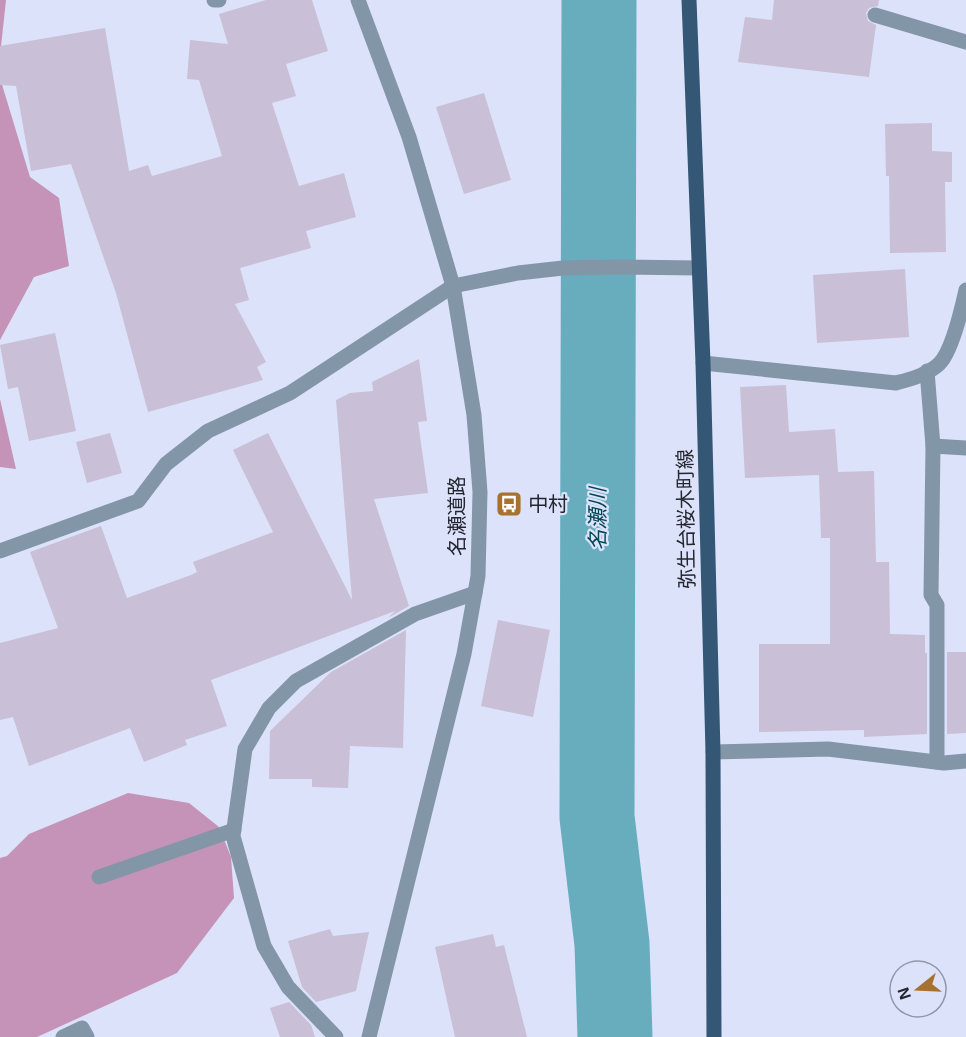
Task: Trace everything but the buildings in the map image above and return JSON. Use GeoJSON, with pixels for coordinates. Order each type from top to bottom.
{"type":"FeatureCollection","features":[{"type":"Feature","properties":{"kind":"main road","name":"弥生台桜木町線"},"geometry":{"type":"LineString","coordinates":[[689,0],[703,363],[713,752],[714,1037]]}},
{"type":"Feature","properties":{"kind":"street"},"geometry":{"type":"LineString","coordinates":[[214,0],[219,0]]}},
{"type":"Feature","properties":{"kind":"street","name":"名瀬道路"},"geometry":{"type":"LineString","coordinates":[[358,0],[409,137],[453,286],[474,415],[479,481],[478,576],[464,654],[369,1037]]}},
{"type":"Feature","properties":{"kind":"street"},"geometry":{"type":"LineString","coordinates":[[875,15],[966,42]]}},
{"type":"Feature","properties":{"kind":"street"},"geometry":{"type":"LineString","coordinates":[[0,551],[138,501],[166,464],[208,431],[290,393],[453,286],[518,273],[563,268],[699,268]]}},
{"type":"Feature","properties":{"kind":"street"},"geometry":{"type":"LineString","coordinates":[[703,363],[897,382],[916,378],[940,364],[957,330],[966,290]]}},
{"type":"Feature","properties":{"kind":"street"},"geometry":{"type":"LineString","coordinates":[[927,371],[933,446],[932,596],[937,605],[937,762]]}},
{"type":"Feature","properties":{"kind":"street"},"geometry":{"type":"LineString","coordinates":[[933,446],[966,448]]}},
{"type":"Feature","properties":{"kind":"street"},"geometry":{"type":"LineString","coordinates":[[336,1037],[288,987],[264,946],[232,836],[245,749],[269,708],[296,681],[415,614],[475,593]]}},
{"type":"Feature","properties":{"kind":"street"},"geometry":{"type":"LineString","coordinates":[[713,752],[828,749],[937,762],[966,761]]}},
{"type":"Feature","properties":{"kind":"street"},"geometry":{"type":"LineString","coordinates":[[99,877],[234,830]]}},
{"type":"Feature","properties":{"kind":"street"},"geometry":{"type":"LineString","coordinates":[[63,1037],[82,1029],[87,1037]]}},
{"type":"Feature","properties":{"kind":"shaded area"},"geometry":{"type":"Polygon","coordinates":[[[0,0],[6,0],[0,56],[0,0]]]}},
{"type":"Feature","properties":{"kind":"shaded area"},"geometry":{"type":"Polygon","coordinates":[[[0,78],[30,177],[59,198],[69,266],[34,277],[0,340],[0,78]]]}},
{"type":"Feature","properties":{"kind":"shaded area"},"geometry":{"type":"Polygon","coordinates":[[[0,399],[16,469],[0,467],[0,399]]]}},
{"type":"Feature","properties":{"kind":"shaded area"},"geometry":{"type":"Polygon","coordinates":[[[128,793],[189,803],[219,827],[231,857],[234,898],[177,973],[37,1037],[0,1037],[0,858],[7,856],[29,834],[128,793]]]}},
{"type":"Feature","properties":{"kind":"waterway","name":"名瀬川"},"geometry":{"type":"LineString","coordinates":[[599,0],[597,817],[612,944],[615,1037]]}},
{"type":"Feature","properties":{"kind":"place","name":"中村"},"geometry":{"type":"Point","coordinates":[509,504]}}]}
